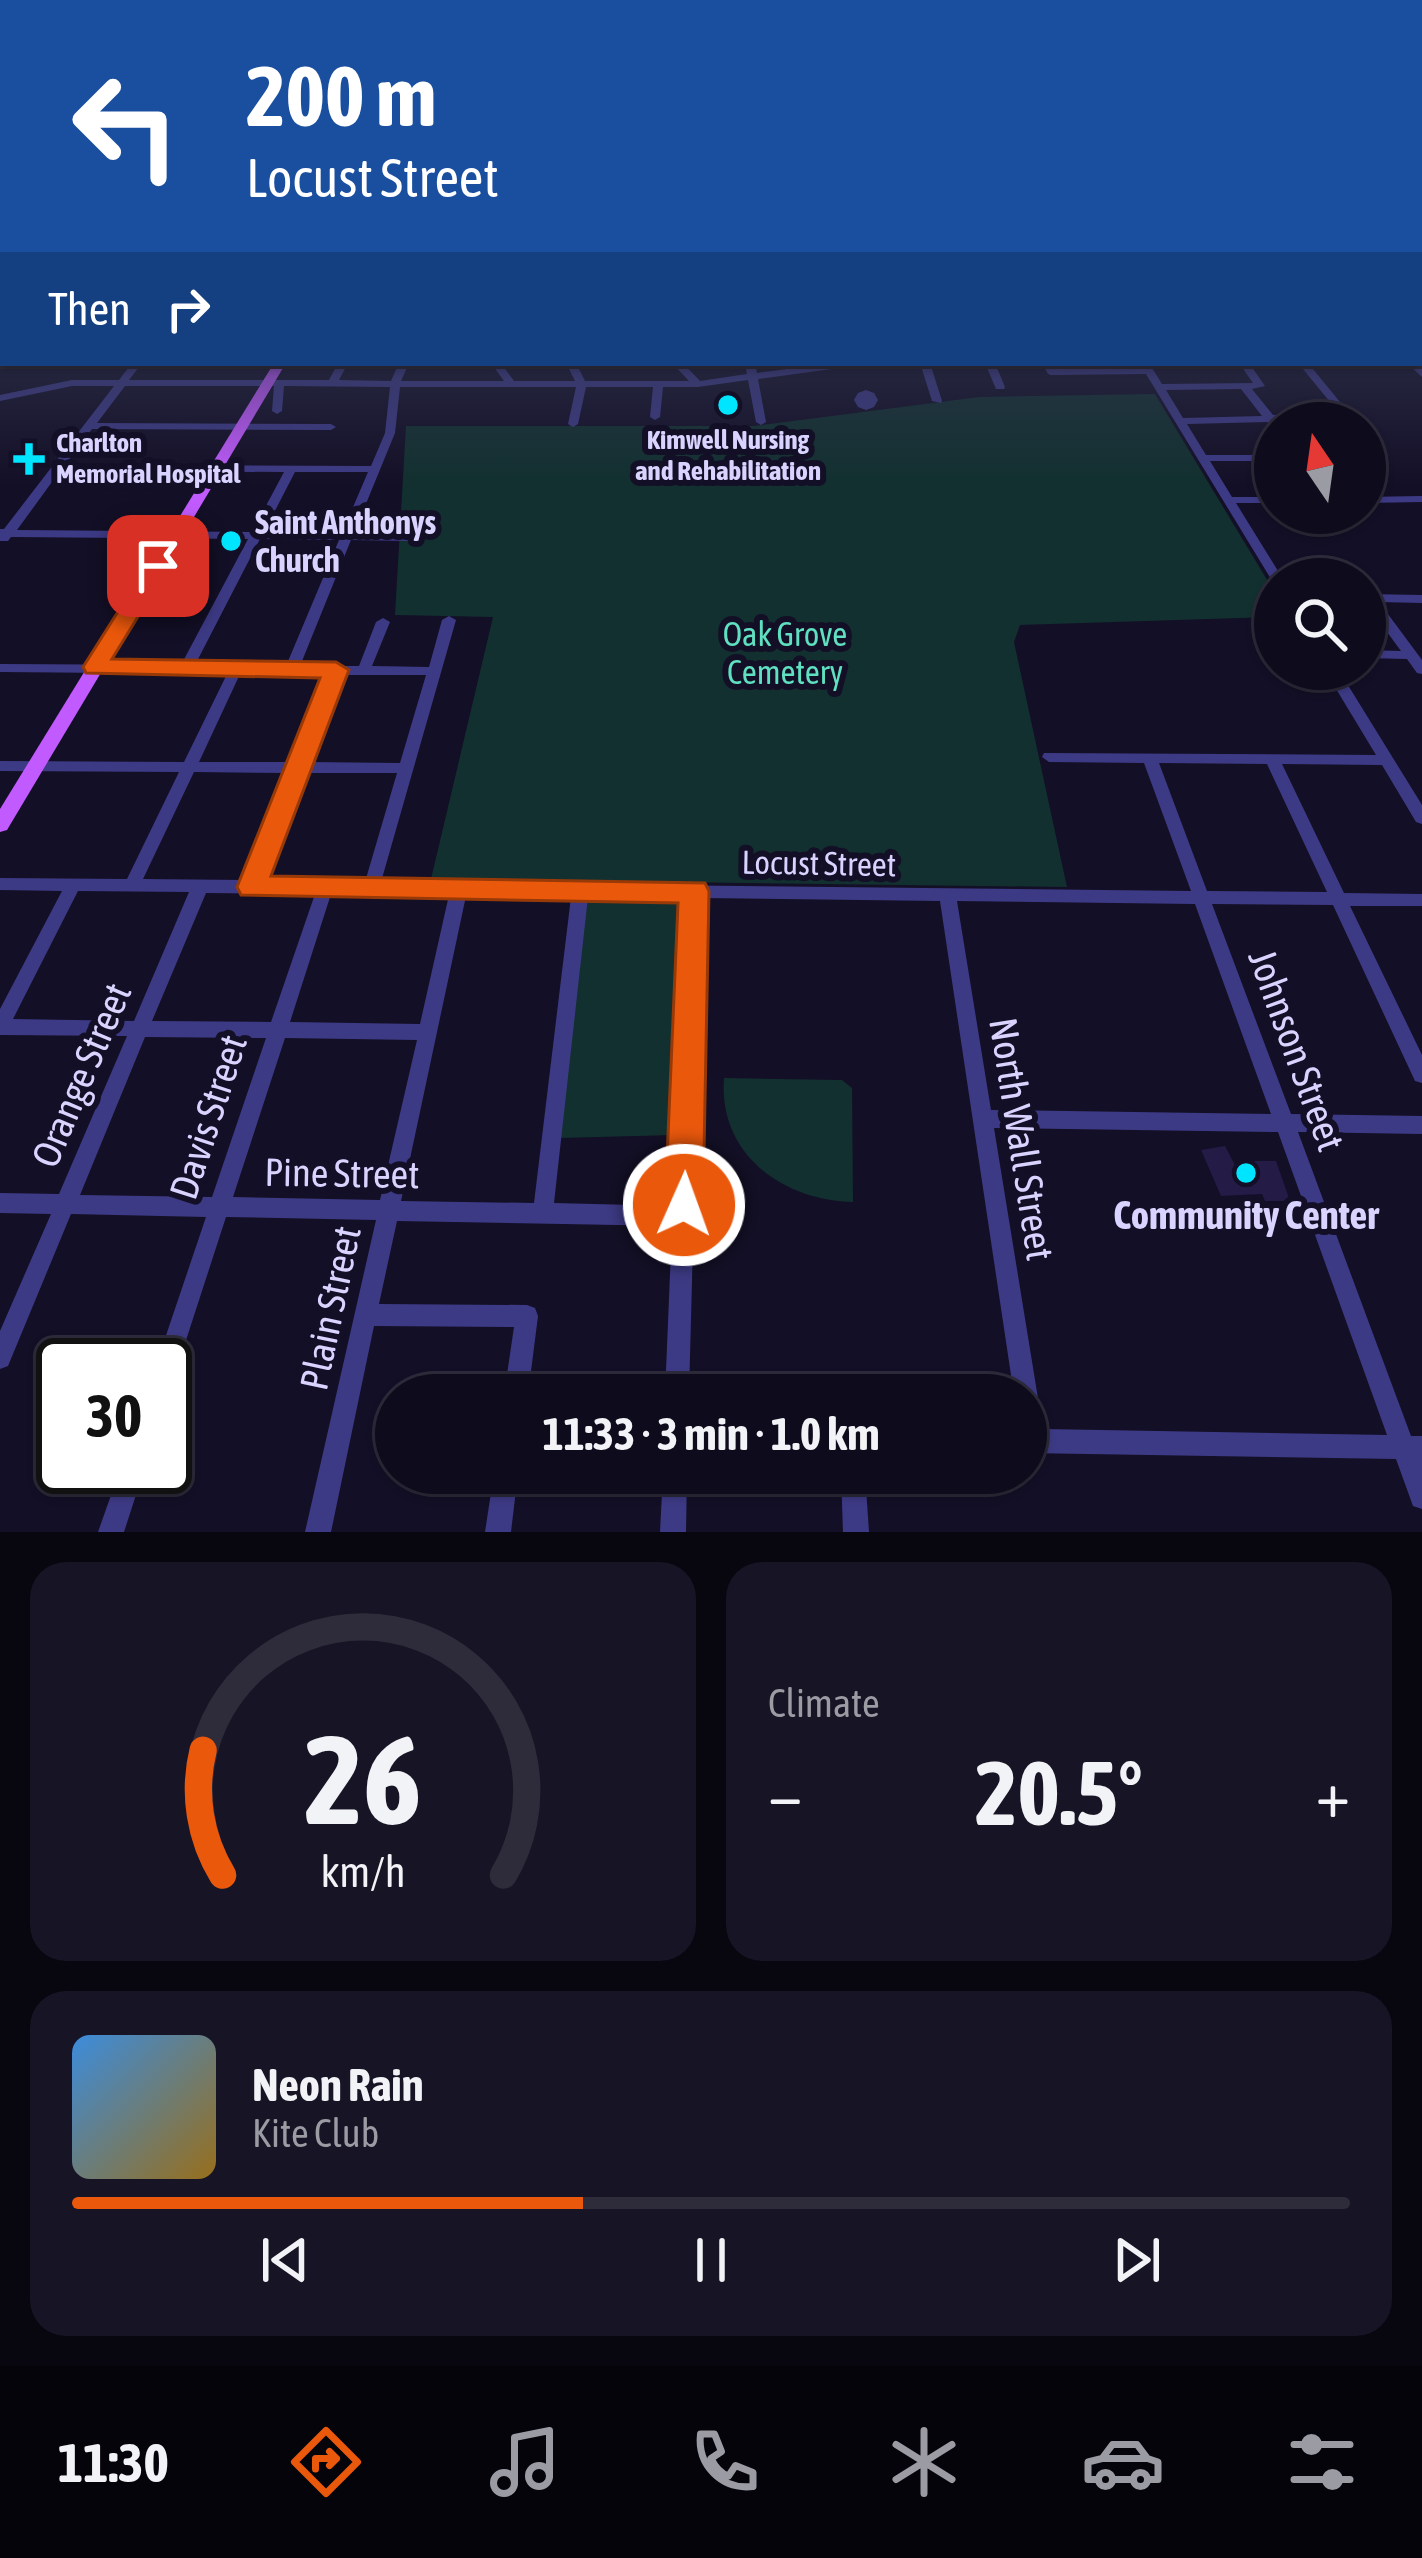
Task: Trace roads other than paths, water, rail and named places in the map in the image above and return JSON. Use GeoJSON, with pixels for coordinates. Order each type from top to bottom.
{"type":"FeatureCollection","features":[{"type":"Feature","properties":{"kind":"main road"},"geometry":{"type":"LineString","coordinates":[[0,825],[279,366]]}},
{"type":"Feature","properties":{"kind":"street"},"geometry":{"type":"LineString","coordinates":[[2,537],[134,366]]}},
{"type":"Feature","properties":{"kind":"street"},"geometry":{"type":"LineString","coordinates":[[333,383],[342,366]]}},
{"type":"Feature","properties":{"kind":"street"},"geometry":{"type":"LineString","coordinates":[[291,670],[376,469],[392,425],[395,383],[403,366]]}},
{"type":"Feature","properties":{"kind":"street"},"geometry":{"type":"LineString","coordinates":[[498,366],[511,384]]}},
{"type":"Feature","properties":{"kind":"street"},"geometry":{"type":"LineString","coordinates":[[573,366],[582,384],[573,424]]}},
{"type":"Feature","properties":{"kind":"street"},"geometry":{"type":"LineString","coordinates":[[680,366],[698,384]]}},
{"type":"Feature","properties":{"kind":"street"},"geometry":{"type":"LineString","coordinates":[[752,366],[761,422]]}},
{"type":"Feature","properties":{"kind":"street"},"geometry":{"type":"LineString","coordinates":[[0,398],[72,383],[210,378],[698,384],[813,366]]}},
{"type":"Feature","properties":{"kind":"street"},"geometry":{"type":"LineString","coordinates":[[856,366],[871,392]]}},
{"type":"Feature","properties":{"kind":"street"},"geometry":{"type":"LineString","coordinates":[[926,366],[937,401]]}},
{"type":"Feature","properties":{"kind":"street"},"geometry":{"type":"LineString","coordinates":[[991,366],[1000,386]]}},
{"type":"Feature","properties":{"kind":"street"},"geometry":{"type":"LineString","coordinates":[[1159,387],[1260,386],[1246,366]]}},
{"type":"Feature","properties":{"kind":"street"},"geometry":{"type":"LineString","coordinates":[[1306,366],[1335,402]]}},
{"type":"Feature","properties":{"kind":"street"},"geometry":{"type":"LineString","coordinates":[[1049,367],[1147,367],[1264,558]]}},
{"type":"Feature","properties":{"kind":"street"},"geometry":{"type":"LineString","coordinates":[[273,382],[277,411]]}},
{"type":"Feature","properties":{"kind":"street"},"geometry":{"type":"LineString","coordinates":[[655,417],[658,384]]}},
{"type":"Feature","properties":{"kind":"street"},"geometry":{"type":"LineString","coordinates":[[1246,387],[1257,402]]}},
{"type":"Feature","properties":{"kind":"street"},"geometry":{"type":"LineString","coordinates":[[1180,422],[1254,421]]}},
{"type":"Feature","properties":{"kind":"street"},"geometry":{"type":"LineString","coordinates":[[89,426],[331,428]]}},
{"type":"Feature","properties":{"kind":"street"},"geometry":{"type":"LineString","coordinates":[[1203,458],[1254,458]]}},
{"type":"Feature","properties":{"kind":"street"},"geometry":{"type":"LineString","coordinates":[[57,468],[376,469]]}},
{"type":"Feature","properties":{"kind":"street"},"geometry":{"type":"LineString","coordinates":[[186,669],[291,469]]}},
{"type":"Feature","properties":{"kind":"street"},"geometry":{"type":"LineString","coordinates":[[1386,500],[1422,499]]}},
{"type":"Feature","properties":{"kind":"street"},"geometry":{"type":"LineString","coordinates":[[1229,500],[1254,500]]}},
{"type":"Feature","properties":{"kind":"street"},"geometry":{"type":"LineString","coordinates":[[2,537],[410,537]]}},
{"type":"Feature","properties":{"kind":"street"},"geometry":{"type":"LineString","coordinates":[[1386,598],[1422,599]]}},
{"type":"Feature","properties":{"kind":"street"},"geometry":{"type":"LineString","coordinates":[[371,889],[449,620]]}},
{"type":"Feature","properties":{"kind":"street"},"geometry":{"type":"LineString","coordinates":[[364,670],[383,622]]}},
{"type":"Feature","properties":{"kind":"street"},"geometry":{"type":"LineString","coordinates":[[1386,623],[1422,670]]}},
{"type":"Feature","properties":{"kind":"street"},"geometry":{"type":"LineString","coordinates":[[1386,654],[1411,655]]}},
{"type":"Feature","properties":{"kind":"street"},"geometry":{"type":"LineString","coordinates":[[0,668],[434,671]]}},
{"type":"Feature","properties":{"kind":"street"},"geometry":{"type":"LineString","coordinates":[[132,885],[236,669]]}},
{"type":"Feature","properties":{"kind":"street"},"geometry":{"type":"LineString","coordinates":[[252,887],[336,670]]}},
{"type":"Feature","properties":{"kind":"street"},"geometry":{"type":"LineString","coordinates":[[1344,690],[1422,818]]}},
{"type":"Feature","properties":{"kind":"street"},"geometry":{"type":"LineString","coordinates":[[1049,757],[1387,760]]}},
{"type":"Feature","properties":{"kind":"street","name":"Johnson Street"},"geometry":{"type":"LineString","coordinates":[[1150,758],[1377,1374],[1413,1448],[1422,1498]]}},
{"type":"Feature","properties":{"kind":"street"},"geometry":{"type":"LineString","coordinates":[[1272,759],[1422,1075]]}},
{"type":"Feature","properties":{"kind":"street"},"geometry":{"type":"LineString","coordinates":[[0,766],[406,768]]}},
{"type":"Feature","properties":{"kind":"street","name":"Locust Street"},"geometry":{"type":"LineString","coordinates":[[0,884],[1422,900]]}},
{"type":"Feature","properties":{"kind":"street"},"geometry":{"type":"LineString","coordinates":[[74,885],[0,1027],[428,1032]]}},
{"type":"Feature","properties":{"kind":"street","name":"Orange Street"},"geometry":{"type":"LineString","coordinates":[[0,1358],[200,886]]}},
{"type":"Feature","properties":{"kind":"street","name":"Davis Street"},"geometry":{"type":"LineString","coordinates":[[176,1338],[326,888]]}},
{"type":"Feature","properties":{"kind":"street","name":"Plain Street"},"geometry":{"type":"LineString","coordinates":[[318,1532],[459,890]]}},
{"type":"Feature","properties":{"kind":"street"},"geometry":{"type":"LineString","coordinates":[[543,1213],[580,890]]}},
{"type":"Feature","properties":{"kind":"street"},"geometry":{"type":"LineString","coordinates":[[678,1374],[694,891]]}},
{"type":"Feature","properties":{"kind":"street","name":"North Wall Street"},"geometry":{"type":"LineString","coordinates":[[947,894],[1022,1374]]}},
{"type":"Feature","properties":{"kind":"street"},"geometry":{"type":"LineString","coordinates":[[981,1119],[1422,1125]]}},
{"type":"Feature","properties":{"kind":"street","name":"Pine Street"},"geometry":{"type":"LineString","coordinates":[[0,1204],[683,1216]]}},
{"type":"Feature","properties":{"kind":"street"},"geometry":{"type":"LineString","coordinates":[[365,1315],[527,1316],[519,1374]]}},
{"type":"Feature","properties":{"kind":"street"},"geometry":{"type":"LineString","coordinates":[[1047,1441],[1413,1448]]}},
{"type":"Feature","properties":{"kind":"street"},"geometry":{"type":"LineString","coordinates":[[111,1532],[124,1494]]}},
{"type":"Feature","properties":{"kind":"street"},"geometry":{"type":"LineString","coordinates":[[497,1532],[503,1494]]}},
{"type":"Feature","properties":{"kind":"street"},"geometry":{"type":"LineString","coordinates":[[673,1532],[674,1494]]}},
{"type":"Feature","properties":{"kind":"street"},"geometry":{"type":"LineString","coordinates":[[854,1494],[856,1532]]}},
{"type":"Feature","properties":{"kind":"place","name":"Kimwell Nursing and Rehabilitation"},"geometry":{"type":"Point","coordinates":[728,405]}},
{"type":"Feature","properties":{"kind":"place","name":"Charlton Memorial Hospital"},"geometry":{"type":"Point","coordinates":[29,459]}},
{"type":"Feature","properties":{"kind":"place","name":"Saint Anthonys Church"},"geometry":{"type":"Point","coordinates":[231,541]}},
{"type":"Feature","properties":{"kind":"place","name":"Community Center"},"geometry":{"type":"Point","coordinates":[1246,1173]}},
{"type":"Feature","properties":{"kind":"park label","name":"Oak Grove Cemetery"},"geometry":{"type":"Point","coordinates":[785,653]}}]}
